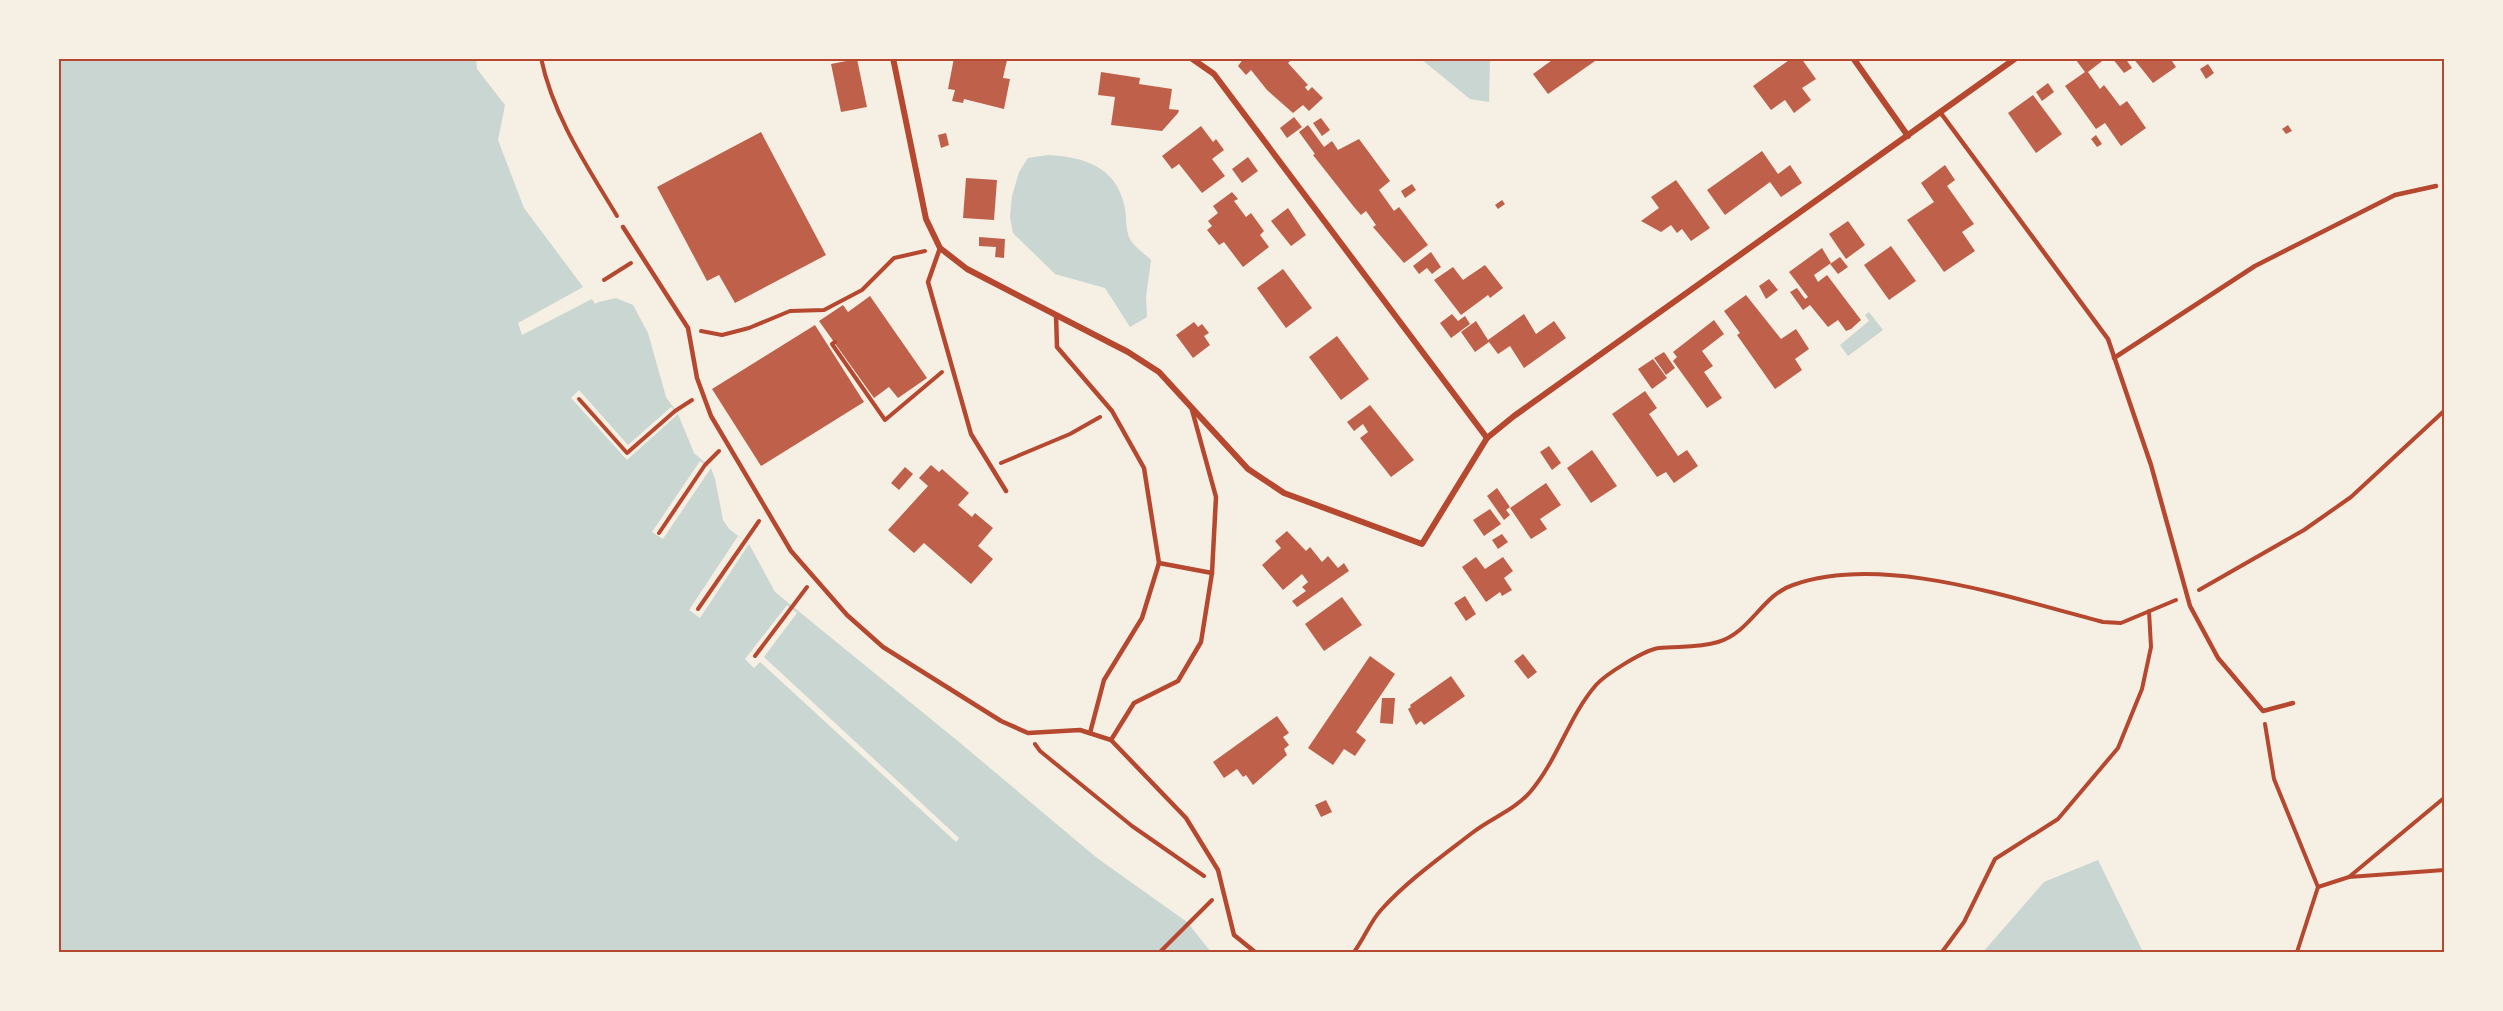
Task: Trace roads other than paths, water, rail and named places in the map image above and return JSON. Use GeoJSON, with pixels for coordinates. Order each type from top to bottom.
{"type":"FeatureCollection","features":[{"type":"Feature","properties":{"kind":"street"},"geometry":{"type":"LineString","coordinates":[[893,58],[926,219],[940,248],[967,269],[1128,352],[1159,372],[1248,469],[1284,493],[1422,544],[1487,438],[1523,409],[2016,58]]}},
{"type":"Feature","properties":{"kind":"street"},"geometry":{"type":"LineString","coordinates":[[1191,58],[1214,74],[1487,438]]}},
{"type":"Feature","properties":{"kind":"street"},"geometry":{"type":"LineString","coordinates":[[1852,58],[1908,136]]}},
{"type":"Feature","properties":{"kind":"lane"},"geometry":{"type":"LineString","coordinates":[[1940,112],[2108,339],[2151,465],[2190,606],[2218,658],[2264,711],[2293,703]]}},
{"type":"Feature","properties":{"kind":"lane"},"geometry":{"type":"LineString","coordinates":[[2114,358],[2255,266],[2395,195],[2436,186]]}},
{"type":"Feature","properties":{"kind":"lane"},"geometry":{"type":"LineString","coordinates":[[623,227],[688,328],[702,394],[727,443],[791,551],[814,578],[847,615],[883,647],[1001,721],[1028,733],[1080,730],[1111,740],[1186,818],[1218,870],[1234,935],[1255,952]]}},
{"type":"Feature","properties":{"kind":"lane"},"geometry":{"type":"LineString","coordinates":[[940,248],[928,282],[971,434],[1006,491]]}},
{"type":"Feature","properties":{"kind":"lane"},"geometry":{"type":"LineString","coordinates":[[1056,315],[1057,347],[1112,411],[1144,468],[1159,563],[1142,618],[1104,680],[1090,733]]}},
{"type":"Feature","properties":{"kind":"lane"},"geometry":{"type":"LineString","coordinates":[[1111,740],[1134,704],[1178,681],[1201,642],[1212,573],[1216,497],[1190,404]]}},
{"type":"Feature","properties":{"kind":"lane"},"geometry":{"type":"LineString","coordinates":[[1159,563],[1212,573]]}}]}
